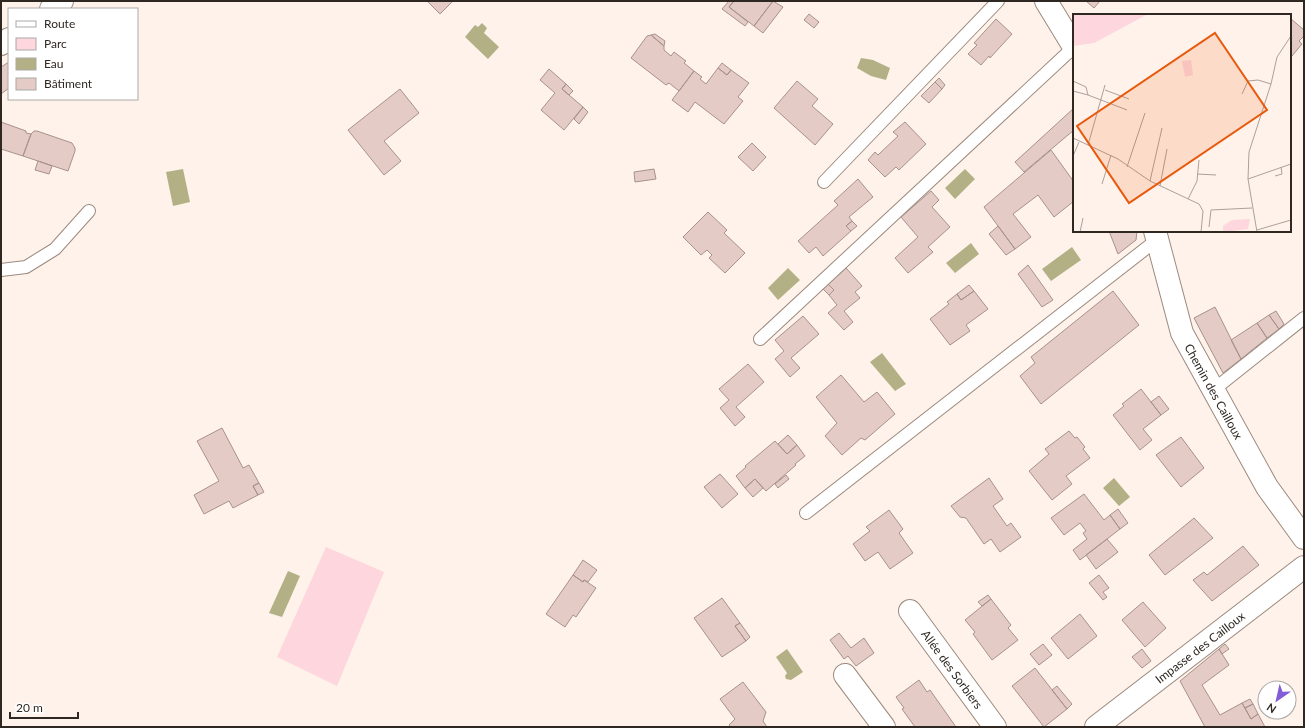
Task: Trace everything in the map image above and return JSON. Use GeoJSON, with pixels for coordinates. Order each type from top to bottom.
{"type":"FeatureCollection","features":[{"type":"Feature","properties":{"kind":"street"},"geometry":{"type":"LineString","coordinates":[[52,8],[62,1]]}},
{"type":"Feature","properties":{"kind":"street"},"geometry":{"type":"LineString","coordinates":[[1046,1],[1073,45]]}},
{"type":"Feature","properties":{"kind":"street","name":"Chemin des Cailloux"},"geometry":{"type":"LineString","coordinates":[[1157,235],[1182,333],[1212,391],[1267,487],[1304,538]]}},
{"type":"Feature","properties":{"kind":"street","name":"Impasse des Cailloux"},"geometry":{"type":"LineString","coordinates":[[1096,727],[1304,567]]}},
{"type":"Feature","properties":{"kind":"street","name":"Allée des Sorbiers"},"geometry":{"type":"LineString","coordinates":[[910,611],[995,727]]}},
{"type":"Feature","properties":{"kind":"street"},"geometry":{"type":"LineString","coordinates":[[845,675],[884,727]]}},
{"type":"Feature","properties":{"kind":"lane"},"geometry":{"type":"LineString","coordinates":[[824,182],[998,1]]}},
{"type":"Feature","properties":{"kind":"lane"},"geometry":{"type":"LineString","coordinates":[[760,339],[1073,48]]}},
{"type":"Feature","properties":{"kind":"lane"},"geometry":{"type":"LineString","coordinates":[[1,270],[26,267],[56,249],[89,211]]}},
{"type":"Feature","properties":{"kind":"lane"},"geometry":{"type":"LineString","coordinates":[[806,512],[1157,235]]}},
{"type":"Feature","properties":{"kind":"lane"},"geometry":{"type":"LineString","coordinates":[[1212,391],[1304,318]]}},
{"type":"Feature","properties":{"kind":"green space"},"geometry":{"type":"Polygon","coordinates":[[[326,547],[384,572],[337,686],[277,657],[326,547]]]}},
{"type":"Feature","properties":{"kind":"water"},"geometry":{"type":"Polygon","coordinates":[[[482,23],[487,28],[484,33],[499,47],[488,59],[465,37],[475,25],[478,27],[482,23]]]}},
{"type":"Feature","properties":{"kind":"water"},"geometry":{"type":"Polygon","coordinates":[[[861,58],[873,60],[890,68],[886,80],[871,76],[857,68],[861,58]]]}},
{"type":"Feature","properties":{"kind":"water"},"geometry":{"type":"Polygon","coordinates":[[[183,169],[190,202],[173,206],[166,172],[183,169]]]}},
{"type":"Feature","properties":{"kind":"water"},"geometry":{"type":"Polygon","coordinates":[[[965,169],[975,179],[955,199],[945,188],[965,169]]]}},
{"type":"Feature","properties":{"kind":"water"},"geometry":{"type":"Polygon","coordinates":[[[971,243],[979,254],[955,273],[946,263],[971,243]]]}},
{"type":"Feature","properties":{"kind":"water"},"geometry":{"type":"Polygon","coordinates":[[[1072,247],[1081,260],[1051,281],[1042,269],[1072,247]]]}},
{"type":"Feature","properties":{"kind":"water"},"geometry":{"type":"Polygon","coordinates":[[[788,268],[800,280],[778,300],[768,288],[788,268]]]}},
{"type":"Feature","properties":{"kind":"water"},"geometry":{"type":"Polygon","coordinates":[[[882,353],[906,384],[895,391],[870,362],[882,353]]]}},
{"type":"Feature","properties":{"kind":"water"},"geometry":{"type":"Polygon","coordinates":[[[1114,478],[1130,497],[1119,506],[1103,488],[1114,478]]]}},
{"type":"Feature","properties":{"kind":"water"},"geometry":{"type":"Polygon","coordinates":[[[288,571],[300,576],[282,617],[269,613],[288,571]]]}},
{"type":"Feature","properties":{"kind":"water"},"geometry":{"type":"Polygon","coordinates":[[[787,649],[803,672],[791,680],[786,679],[785,676],[787,673],[776,657],[787,649]]]}},
{"type":"Feature","properties":{"kind":"building"},"geometry":{"type":"Polygon","coordinates":[[[427,1],[453,1],[440,14],[427,1]]]}},
{"type":"Feature","properties":{"kind":"building"},"geometry":{"type":"Polygon","coordinates":[[[729,1],[734,1],[729,7],[748,22],[745,26],[722,9],[729,1]]]}},
{"type":"Feature","properties":{"kind":"building"},"geometry":{"type":"Polygon","coordinates":[[[734,1],[773,1],[754,26],[729,7],[734,1]]]}},
{"type":"Feature","properties":{"kind":"building"},"geometry":{"type":"Polygon","coordinates":[[[773,1],[783,7],[763,33],[754,26],[773,1]]]}},
{"type":"Feature","properties":{"kind":"building"},"geometry":{"type":"Polygon","coordinates":[[[1086,1],[1100,1],[1094,8],[1086,1]]]}},
{"type":"Feature","properties":{"kind":"building"},"geometry":{"type":"Polygon","coordinates":[[[809,14],[819,22],[814,28],[804,20],[809,14]]]}},
{"type":"Feature","properties":{"kind":"building"},"geometry":{"type":"Polygon","coordinates":[[[996,19],[1012,34],[990,58],[989,56],[981,65],[968,54],[977,45],[974,43],[996,19]]]}},
{"type":"Feature","properties":{"kind":"building"},"geometry":{"type":"Polygon","coordinates":[[[1291,19],[1304,30],[1304,36],[1299,41],[1302,44],[1292,56],[1291,19]]]}},
{"type":"Feature","properties":{"kind":"building"},"geometry":{"type":"Polygon","coordinates":[[[655,34],[665,41],[664,46],[651,35],[655,34]]]}},
{"type":"Feature","properties":{"kind":"building"},"geometry":{"type":"Polygon","coordinates":[[[651,35],[664,46],[664,50],[671,56],[674,52],[686,61],[684,63],[694,71],[679,91],[669,83],[666,85],[631,58],[647,36],[651,35]]]}},
{"type":"Feature","properties":{"kind":"building"},"geometry":{"type":"Polygon","coordinates":[[[8,63],[8,89],[1,94],[1,67],[8,63]]]}},
{"type":"Feature","properties":{"kind":"building"},"geometry":{"type":"Polygon","coordinates":[[[722,63],[731,70],[727,75],[718,68],[722,63]]]}},
{"type":"Feature","properties":{"kind":"building"},"geometry":{"type":"Polygon","coordinates":[[[718,68],[727,75],[731,70],[749,83],[738,97],[743,101],[724,124],[695,102],[688,112],[672,100],[694,71],[702,77],[700,79],[706,84],[718,68]]]}},
{"type":"Feature","properties":{"kind":"building"},"geometry":{"type":"Polygon","coordinates":[[[549,69],[566,84],[562,89],[583,107],[564,130],[541,110],[555,93],[540,80],[549,69]]]}},
{"type":"Feature","properties":{"kind":"building"},"geometry":{"type":"Polygon","coordinates":[[[939,78],[945,85],[942,89],[935,82],[939,78]]]}},
{"type":"Feature","properties":{"kind":"building"},"geometry":{"type":"Polygon","coordinates":[[[797,81],[818,99],[812,106],[833,124],[815,145],[774,108],[797,81]]]}},
{"type":"Feature","properties":{"kind":"building"},"geometry":{"type":"Polygon","coordinates":[[[935,82],[942,89],[929,103],[921,96],[935,82]]]}},
{"type":"Feature","properties":{"kind":"building"},"geometry":{"type":"Polygon","coordinates":[[[566,84],[573,91],[569,95],[562,89],[566,84]]]}},
{"type":"Feature","properties":{"kind":"building"},"geometry":{"type":"Polygon","coordinates":[[[400,89],[419,113],[384,141],[401,161],[384,175],[348,130],[400,89]]]}},
{"type":"Feature","properties":{"kind":"building"},"geometry":{"type":"Polygon","coordinates":[[[583,107],[588,112],[579,124],[574,119],[583,107]]]}},
{"type":"Feature","properties":{"kind":"building"},"geometry":{"type":"Polygon","coordinates":[[[1073,109],[1073,131],[1024,172],[1015,162],[1073,109]]]}},
{"type":"Feature","properties":{"kind":"building"},"geometry":{"type":"Polygon","coordinates":[[[1,122],[31,134],[23,156],[1,149],[1,122]]]}},
{"type":"Feature","properties":{"kind":"building"},"geometry":{"type":"Polygon","coordinates":[[[905,122],[926,144],[899,170],[896,167],[885,177],[868,160],[875,152],[878,155],[898,136],[893,132],[905,122]]]}},
{"type":"Feature","properties":{"kind":"building"},"geometry":{"type":"Polygon","coordinates":[[[34,131],[72,143],[75,151],[68,171],[23,156],[31,134],[34,131]]]}},
{"type":"Feature","properties":{"kind":"building"},"geometry":{"type":"Polygon","coordinates":[[[752,143],[766,157],[753,171],[738,157],[752,143]]]}},
{"type":"Feature","properties":{"kind":"building"},"geometry":{"type":"Polygon","coordinates":[[[1051,150],[1073,181],[1073,202],[1054,217],[1038,195],[1013,214],[1031,237],[1015,249],[984,207],[1051,150]]]}},
{"type":"Feature","properties":{"kind":"building"},"geometry":{"type":"Polygon","coordinates":[[[38,161],[52,166],[49,174],[35,170],[38,161]]]}},
{"type":"Feature","properties":{"kind":"building"},"geometry":{"type":"Polygon","coordinates":[[[654,169],[656,179],[635,182],[634,172],[654,169]]]}},
{"type":"Feature","properties":{"kind":"building"},"geometry":{"type":"Polygon","coordinates":[[[858,179],[873,197],[849,217],[852,221],[846,226],[851,231],[823,256],[816,247],[809,253],[798,241],[838,205],[834,201],[858,179]]]}},
{"type":"Feature","properties":{"kind":"building"},"geometry":{"type":"Polygon","coordinates":[[[931,191],[939,200],[932,207],[950,227],[928,247],[933,252],[908,273],[895,258],[918,237],[901,217],[931,191]]]}},
{"type":"Feature","properties":{"kind":"building"},"geometry":{"type":"Polygon","coordinates":[[[708,212],[727,230],[724,233],[745,253],[725,273],[709,258],[712,255],[707,250],[701,255],[683,237],[708,212]]]}},
{"type":"Feature","properties":{"kind":"building"},"geometry":{"type":"Polygon","coordinates":[[[852,221],[857,226],[851,231],[846,226],[852,221]]]}},
{"type":"Feature","properties":{"kind":"building"},"geometry":{"type":"Polygon","coordinates":[[[998,226],[1015,249],[1006,255],[989,234],[998,226]]]}},
{"type":"Feature","properties":{"kind":"building"},"geometry":{"type":"Polygon","coordinates":[[[1109,232],[1137,232],[1136,240],[1118,254],[1109,232]]]}},
{"type":"Feature","properties":{"kind":"building"},"geometry":{"type":"Polygon","coordinates":[[[1028,265],[1053,300],[1042,307],[1018,274],[1028,265]]]}},
{"type":"Feature","properties":{"kind":"building"},"geometry":{"type":"Polygon","coordinates":[[[846,268],[862,286],[855,292],[860,298],[844,311],[853,322],[844,330],[828,313],[837,305],[829,295],[834,290],[828,284],[846,268]]]}},
{"type":"Feature","properties":{"kind":"building"},"geometry":{"type":"Polygon","coordinates":[[[828,284],[834,290],[829,295],[823,289],[828,284]]]}},
{"type":"Feature","properties":{"kind":"building"},"geometry":{"type":"Polygon","coordinates":[[[969,285],[974,291],[961,300],[957,294],[969,285]]]}},
{"type":"Feature","properties":{"kind":"building"},"geometry":{"type":"Polygon","coordinates":[[[974,291],[988,309],[966,325],[970,331],[950,345],[930,319],[949,304],[947,302],[957,294],[961,300],[974,291]]]}},
{"type":"Feature","properties":{"kind":"building"},"geometry":{"type":"Polygon","coordinates":[[[1113,291],[1139,325],[1041,404],[1020,376],[1035,363],[1031,357],[1113,291]]]}},
{"type":"Feature","properties":{"kind":"building"},"geometry":{"type":"Polygon","coordinates":[[[1215,307],[1241,359],[1223,373],[1194,318],[1215,307]]]}},
{"type":"Feature","properties":{"kind":"building"},"geometry":{"type":"Polygon","coordinates":[[[1276,311],[1284,324],[1279,329],[1269,315],[1276,311]]]}},
{"type":"Feature","properties":{"kind":"building"},"geometry":{"type":"Polygon","coordinates":[[[1269,315],[1279,329],[1267,338],[1257,323],[1269,315]]]}},
{"type":"Feature","properties":{"kind":"building"},"geometry":{"type":"Polygon","coordinates":[[[803,316],[819,334],[791,358],[800,368],[790,377],[775,359],[784,351],[775,340],[803,316]]]}},
{"type":"Feature","properties":{"kind":"building"},"geometry":{"type":"Polygon","coordinates":[[[1257,323],[1267,338],[1241,359],[1231,340],[1257,323]]]}},
{"type":"Feature","properties":{"kind":"building"},"geometry":{"type":"Polygon","coordinates":[[[748,364],[764,382],[736,407],[745,417],[735,426],[720,408],[729,400],[719,389],[748,364]]]}},
{"type":"Feature","properties":{"kind":"building"},"geometry":{"type":"Polygon","coordinates":[[[841,375],[864,402],[877,392],[895,414],[865,440],[861,438],[842,455],[825,436],[837,423],[816,397],[841,375]]]}},
{"type":"Feature","properties":{"kind":"building"},"geometry":{"type":"Polygon","coordinates":[[[1141,389],[1161,415],[1143,429],[1152,440],[1140,450],[1113,415],[1124,406],[1122,404],[1141,389]]]}},
{"type":"Feature","properties":{"kind":"building"},"geometry":{"type":"Polygon","coordinates":[[[1159,396],[1169,409],[1161,415],[1151,402],[1159,396]]]}},
{"type":"Feature","properties":{"kind":"building"},"geometry":{"type":"Polygon","coordinates":[[[222,428],[243,468],[249,465],[259,483],[253,486],[258,495],[233,508],[229,501],[204,514],[194,495],[219,481],[197,441],[222,428]]]}},
{"type":"Feature","properties":{"kind":"building"},"geometry":{"type":"Polygon","coordinates":[[[1069,431],[1075,438],[1077,437],[1085,447],[1083,449],[1090,458],[1066,476],[1072,484],[1052,500],[1029,471],[1049,454],[1045,449],[1069,431]]]}},
{"type":"Feature","properties":{"kind":"building"},"geometry":{"type":"Polygon","coordinates":[[[788,435],[797,445],[787,454],[778,444],[788,435]]]}},
{"type":"Feature","properties":{"kind":"building"},"geometry":{"type":"Polygon","coordinates":[[[1181,437],[1204,468],[1181,487],[1156,455],[1181,437]]]}},
{"type":"Feature","properties":{"kind":"building"},"geometry":{"type":"Polygon","coordinates":[[[775,441],[787,454],[797,445],[805,456],[766,491],[755,479],[745,488],[736,476],[746,467],[745,466],[775,441]]]}},
{"type":"Feature","properties":{"kind":"building"},"geometry":{"type":"Polygon","coordinates":[[[720,474],[738,494],[722,508],[704,487],[720,474]]]}},
{"type":"Feature","properties":{"kind":"building"},"geometry":{"type":"Polygon","coordinates":[[[786,475],[789,479],[778,488],[775,484],[786,475]]]}},
{"type":"Feature","properties":{"kind":"building"},"geometry":{"type":"Polygon","coordinates":[[[989,478],[1003,499],[993,506],[1007,526],[1011,523],[1021,537],[1000,552],[991,539],[984,544],[966,518],[960,517],[951,506],[989,478]]]}},
{"type":"Feature","properties":{"kind":"building"},"geometry":{"type":"Polygon","coordinates":[[[755,479],[763,488],[753,497],[745,488],[755,479]]]}},
{"type":"Feature","properties":{"kind":"building"},"geometry":{"type":"Polygon","coordinates":[[[259,483],[264,492],[258,495],[253,486],[259,483]]]}},
{"type":"Feature","properties":{"kind":"building"},"geometry":{"type":"Polygon","coordinates":[[[1084,494],[1104,520],[1110,515],[1120,529],[1080,560],[1073,550],[1087,539],[1083,533],[1086,531],[1080,523],[1064,535],[1051,518],[1084,494]]]}},
{"type":"Feature","properties":{"kind":"building"},"geometry":{"type":"Polygon","coordinates":[[[1118,509],[1128,523],[1120,529],[1110,515],[1118,509]]]}},
{"type":"Feature","properties":{"kind":"building"},"geometry":{"type":"Polygon","coordinates":[[[889,510],[903,529],[899,533],[913,553],[890,569],[878,552],[865,561],[853,544],[870,531],[866,527],[889,510]]]}},
{"type":"Feature","properties":{"kind":"building"},"geometry":{"type":"Polygon","coordinates":[[[1194,518],[1213,538],[1165,575],[1149,555],[1194,518]]]}},
{"type":"Feature","properties":{"kind":"building"},"geometry":{"type":"Polygon","coordinates":[[[1107,539],[1118,552],[1096,569],[1086,555],[1107,539]]]}},
{"type":"Feature","properties":{"kind":"building"},"geometry":{"type":"Polygon","coordinates":[[[1243,546],[1259,565],[1212,601],[1193,580],[1204,572],[1207,575],[1243,546]]]}},
{"type":"Feature","properties":{"kind":"building"},"geometry":{"type":"Polygon","coordinates":[[[583,560],[597,570],[588,582],[584,580],[583,582],[573,575],[583,560]]]}},
{"type":"Feature","properties":{"kind":"building"},"geometry":{"type":"Polygon","coordinates":[[[573,575],[596,588],[576,617],[573,615],[565,627],[546,614],[573,575]]]}},
{"type":"Feature","properties":{"kind":"building"},"geometry":{"type":"Polygon","coordinates":[[[1099,575],[1109,588],[1103,592],[1107,597],[1103,600],[1089,583],[1099,575]]]}},
{"type":"Feature","properties":{"kind":"building"},"geometry":{"type":"Polygon","coordinates":[[[988,595],[991,599],[982,606],[978,602],[988,595]]]}},
{"type":"Feature","properties":{"kind":"building"},"geometry":{"type":"Polygon","coordinates":[[[722,598],[740,623],[735,626],[746,641],[722,657],[694,618],[722,598]]]}},
{"type":"Feature","properties":{"kind":"building"},"geometry":{"type":"Polygon","coordinates":[[[991,599],[1011,625],[1008,628],[1018,640],[992,660],[973,634],[975,632],[965,620],[991,599]]]}},
{"type":"Feature","properties":{"kind":"building"},"geometry":{"type":"Polygon","coordinates":[[[1143,602],[1166,628],[1145,647],[1122,620],[1143,602]]]}},
{"type":"Feature","properties":{"kind":"building"},"geometry":{"type":"Polygon","coordinates":[[[1080,614],[1097,636],[1068,659],[1051,638],[1080,614]]]}},
{"type":"Feature","properties":{"kind":"building"},"geometry":{"type":"Polygon","coordinates":[[[740,623],[750,637],[746,641],[735,626],[740,623]]]}},
{"type":"Feature","properties":{"kind":"building"},"geometry":{"type":"Polygon","coordinates":[[[839,633],[851,648],[864,638],[874,653],[856,666],[848,656],[844,659],[830,640],[839,633]]]}},
{"type":"Feature","properties":{"kind":"building"},"geometry":{"type":"Polygon","coordinates":[[[1043,644],[1052,655],[1039,665],[1030,654],[1043,644]]]}},
{"type":"Feature","properties":{"kind":"building"},"geometry":{"type":"Polygon","coordinates":[[[1225,644],[1229,649],[1222,654],[1219,649],[1225,644]]]}},
{"type":"Feature","properties":{"kind":"building"},"geometry":{"type":"Polygon","coordinates":[[[1142,649],[1151,661],[1142,668],[1132,657],[1142,649]]]}},
{"type":"Feature","properties":{"kind":"building"},"geometry":{"type":"Polygon","coordinates":[[[1219,649],[1229,665],[1202,685],[1220,715],[1242,703],[1251,719],[1257,715],[1257,720],[1261,720],[1265,727],[1205,727],[1180,681],[1219,649]]]}},
{"type":"Feature","properties":{"kind":"building"},"geometry":{"type":"Polygon","coordinates":[[[1035,668],[1067,709],[1044,727],[1012,686],[1035,668]]]}},
{"type":"Feature","properties":{"kind":"building"},"geometry":{"type":"Polygon","coordinates":[[[919,680],[927,692],[930,690],[956,727],[915,727],[902,709],[904,708],[896,697],[919,680]]]}},
{"type":"Feature","properties":{"kind":"building"},"geometry":{"type":"Polygon","coordinates":[[[743,682],[766,712],[763,721],[767,727],[731,727],[729,725],[735,719],[720,699],[743,682]]]}},
{"type":"Feature","properties":{"kind":"building"},"geometry":{"type":"Polygon","coordinates":[[[1057,686],[1072,704],[1067,709],[1052,690],[1057,686]]]}},
{"type":"Feature","properties":{"kind":"building"},"geometry":{"type":"Polygon","coordinates":[[[1250,699],[1253,704],[1245,708],[1242,703],[1250,699]]]}},
{"type":"Feature","properties":{"kind":"building"},"geometry":{"type":"Polygon","coordinates":[[[1253,704],[1257,715],[1251,719],[1245,708],[1253,704]]]}}]}
